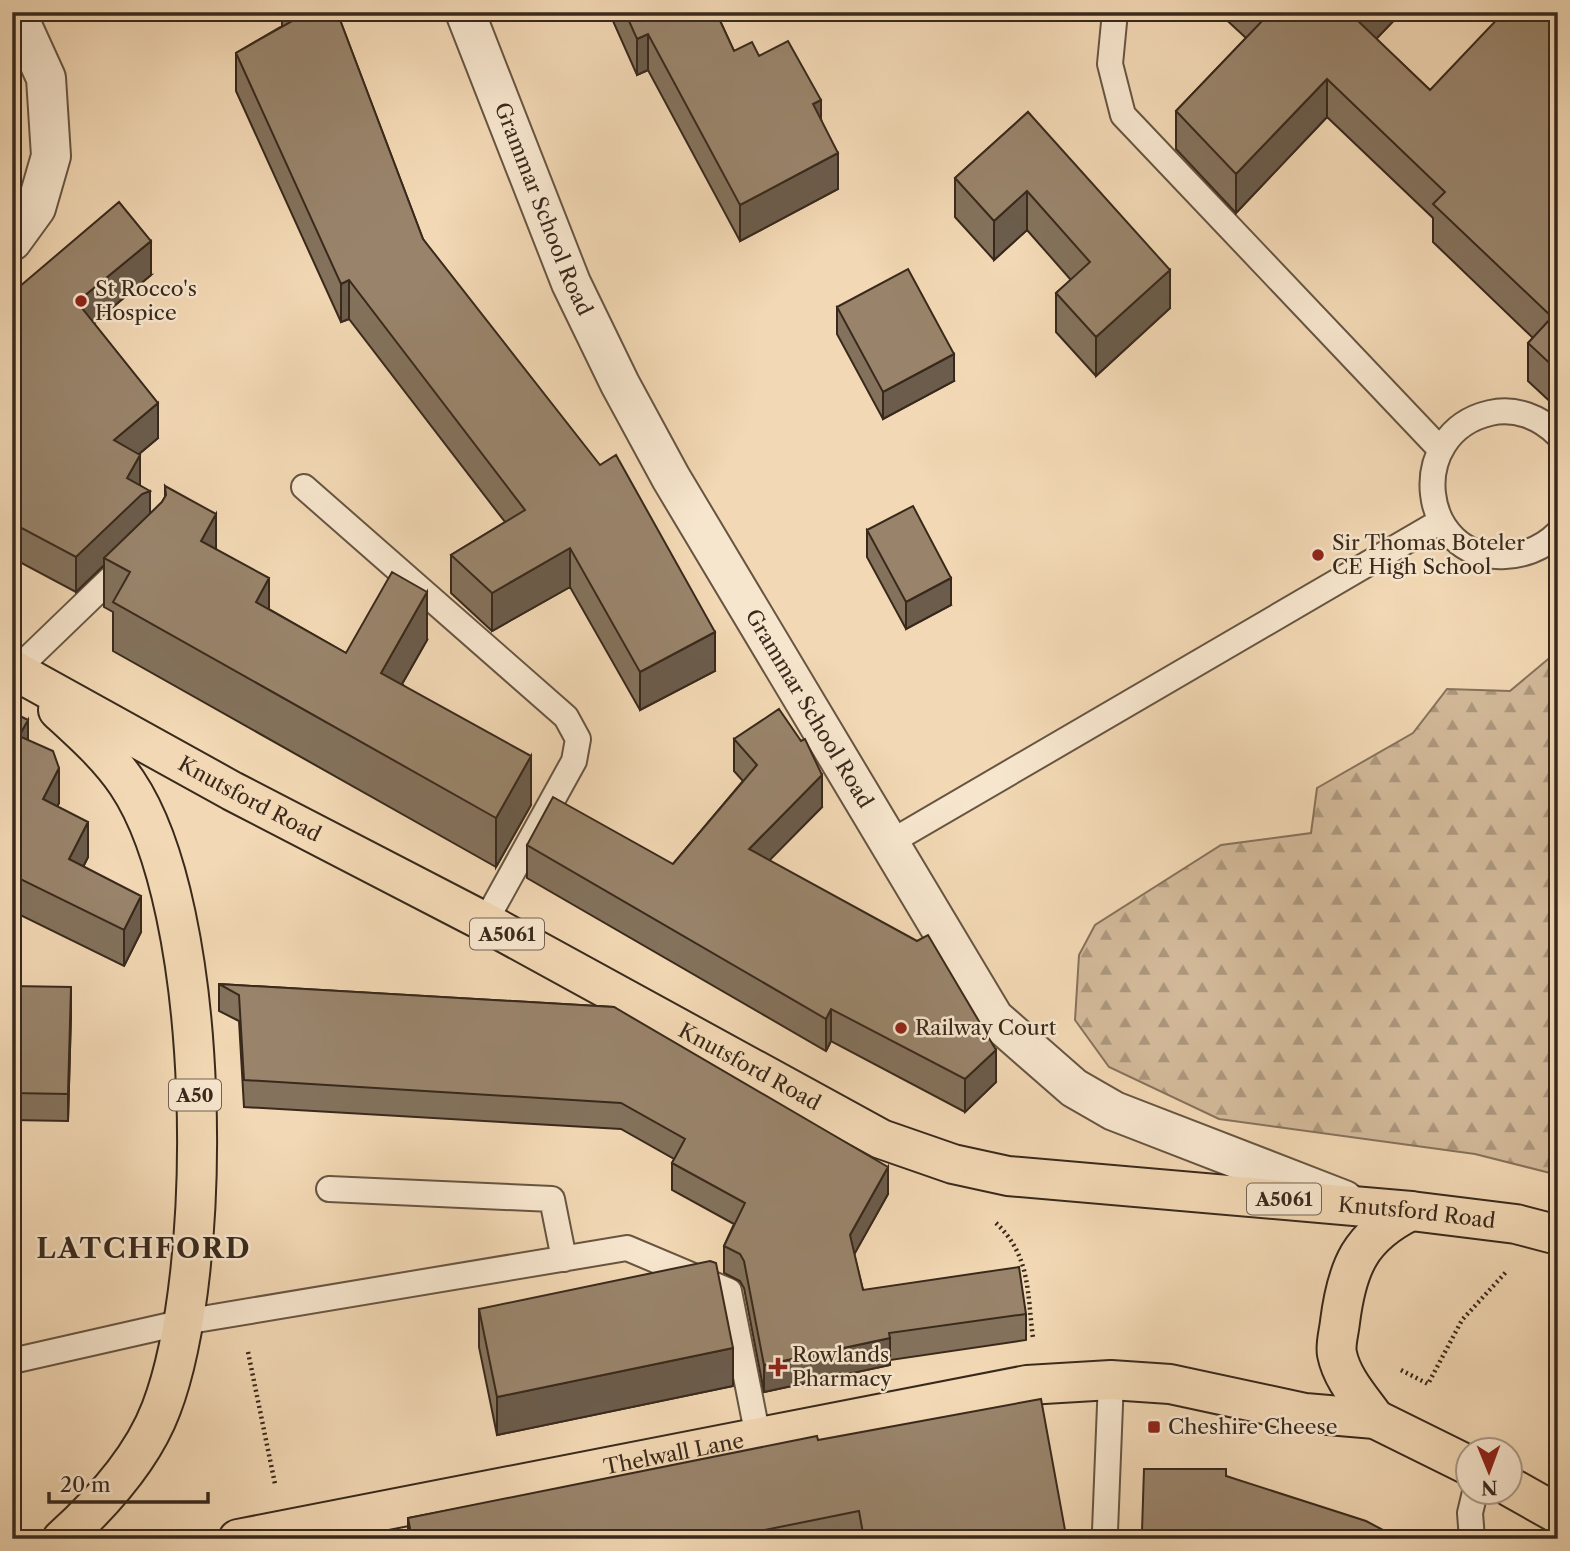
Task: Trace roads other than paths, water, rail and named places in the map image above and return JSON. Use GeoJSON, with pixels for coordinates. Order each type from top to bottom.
{"type":"FeatureCollection","features":[{"type":"Feature","properties":{"kind":"highway","name":"Knutsford Road"},"geometry":{"type":"LineString","coordinates":[[14,670],[232,791],[485,922],[881,1139],[953,1164],[1008,1176],[1411,1211],[1516,1224],[1558,1235]]}},
{"type":"Feature","properties":{"kind":"highway","name":"A50"},"geometry":{"type":"LineString","coordinates":[[14,670],[90,739],[127,783],[152,836],[176,909],[189,1002],[196,1103],[197,1204],[184,1322],[175,1368],[160,1412],[139,1451],[113,1486],[62,1539]]}},
{"type":"Feature","properties":{"kind":"highway"},"geometry":{"type":"LineString","coordinates":[[1375,1419],[1349,1384],[1336,1353],[1341,1312],[1349,1273],[1366,1243],[1384,1224],[1411,1211]]}},
{"type":"Feature","properties":{"kind":"highway"},"geometry":{"type":"LineString","coordinates":[[1111,1380],[1170,1384],[1305,1413],[1375,1419],[1454,1458]]}},
{"type":"Feature","properties":{"kind":"highway","name":"Thelwall Lane"},"geometry":{"type":"LineString","coordinates":[[238,1539],[353,1527],[758,1437],[1027,1385],[1111,1380]]}},
{"type":"Feature","properties":{"kind":"highway"},"geometry":{"type":"LineString","coordinates":[[1524,1495],[1558,1514]]}},
{"type":"Feature","properties":{"kind":"street"},"geometry":{"type":"LineString","coordinates":[[12,241],[36,208],[51,156],[46,78],[16,12]]}},
{"type":"Feature","properties":{"kind":"street","name":"Grammar School Road"},"geometry":{"type":"LineString","coordinates":[[465,12],[572,283],[620,384],[671,478],[994,1018],[1074,1088],[1114,1111],[1362,1207]]}},
{"type":"Feature","properties":{"kind":"lane"},"geometry":{"type":"LineString","coordinates":[[1115,12],[1110,64],[1123,115],[1440,449]]}},
{"type":"Feature","properties":{"kind":"lane"},"geometry":{"type":"LineString","coordinates":[[1557,535],[1538,549],[1517,555],[1495,556],[1474,551],[1455,539],[1441,521],[1432,498],[1432,473],[1440,449],[1455,430],[1476,416],[1501,410],[1525,414],[1548,425],[1558,435]]}},
{"type":"Feature","properties":{"kind":"lane"},"geometry":{"type":"LineString","coordinates":[[304,486],[566,717],[578,739],[574,761],[485,922]]}},
{"type":"Feature","properties":{"kind":"lane"},"geometry":{"type":"LineString","coordinates":[[888,843],[1441,521]]}},
{"type":"Feature","properties":{"kind":"lane"},"geometry":{"type":"LineString","coordinates":[[14,670],[142,549]]}},
{"type":"Feature","properties":{"kind":"lane"},"geometry":{"type":"LineString","coordinates":[[329,1189],[552,1199],[564,1259]]}},
{"type":"Feature","properties":{"kind":"lane"},"geometry":{"type":"LineString","coordinates":[[12,1361],[184,1322],[627,1248],[729,1291],[758,1437]]}},
{"type":"Feature","properties":{"kind":"lane"},"geometry":{"type":"LineString","coordinates":[[1105,1531],[1111,1380]]}},
{"type":"Feature","properties":{"kind":"lane"},"geometry":{"type":"LineString","coordinates":[[1472,1506],[1472,1539]]}},
{"type":"Feature","properties":{"kind":"place","name":"St Rocco's Hospice"},"geometry":{"type":"Point","coordinates":[81,301]}},
{"type":"Feature","properties":{"kind":"place","name":"Sir Thomas Boteler CE High School"},"geometry":{"type":"Point","coordinates":[1318,555]}},
{"type":"Feature","properties":{"kind":"place","name":"Railway Court"},"geometry":{"type":"Point","coordinates":[901,1028]}},
{"type":"Feature","properties":{"kind":"place","name":"Rowlands Pharmacy"},"geometry":{"type":"Point","coordinates":[778,1367]}},
{"type":"Feature","properties":{"kind":"place","name":"Cheshire Cheese"},"geometry":{"type":"Point","coordinates":[1154,1427]}},
{"type":"Feature","properties":{"kind":"district","name":"LATCHFORD"},"geometry":{"type":"Point","coordinates":[144,1248]}}]}
